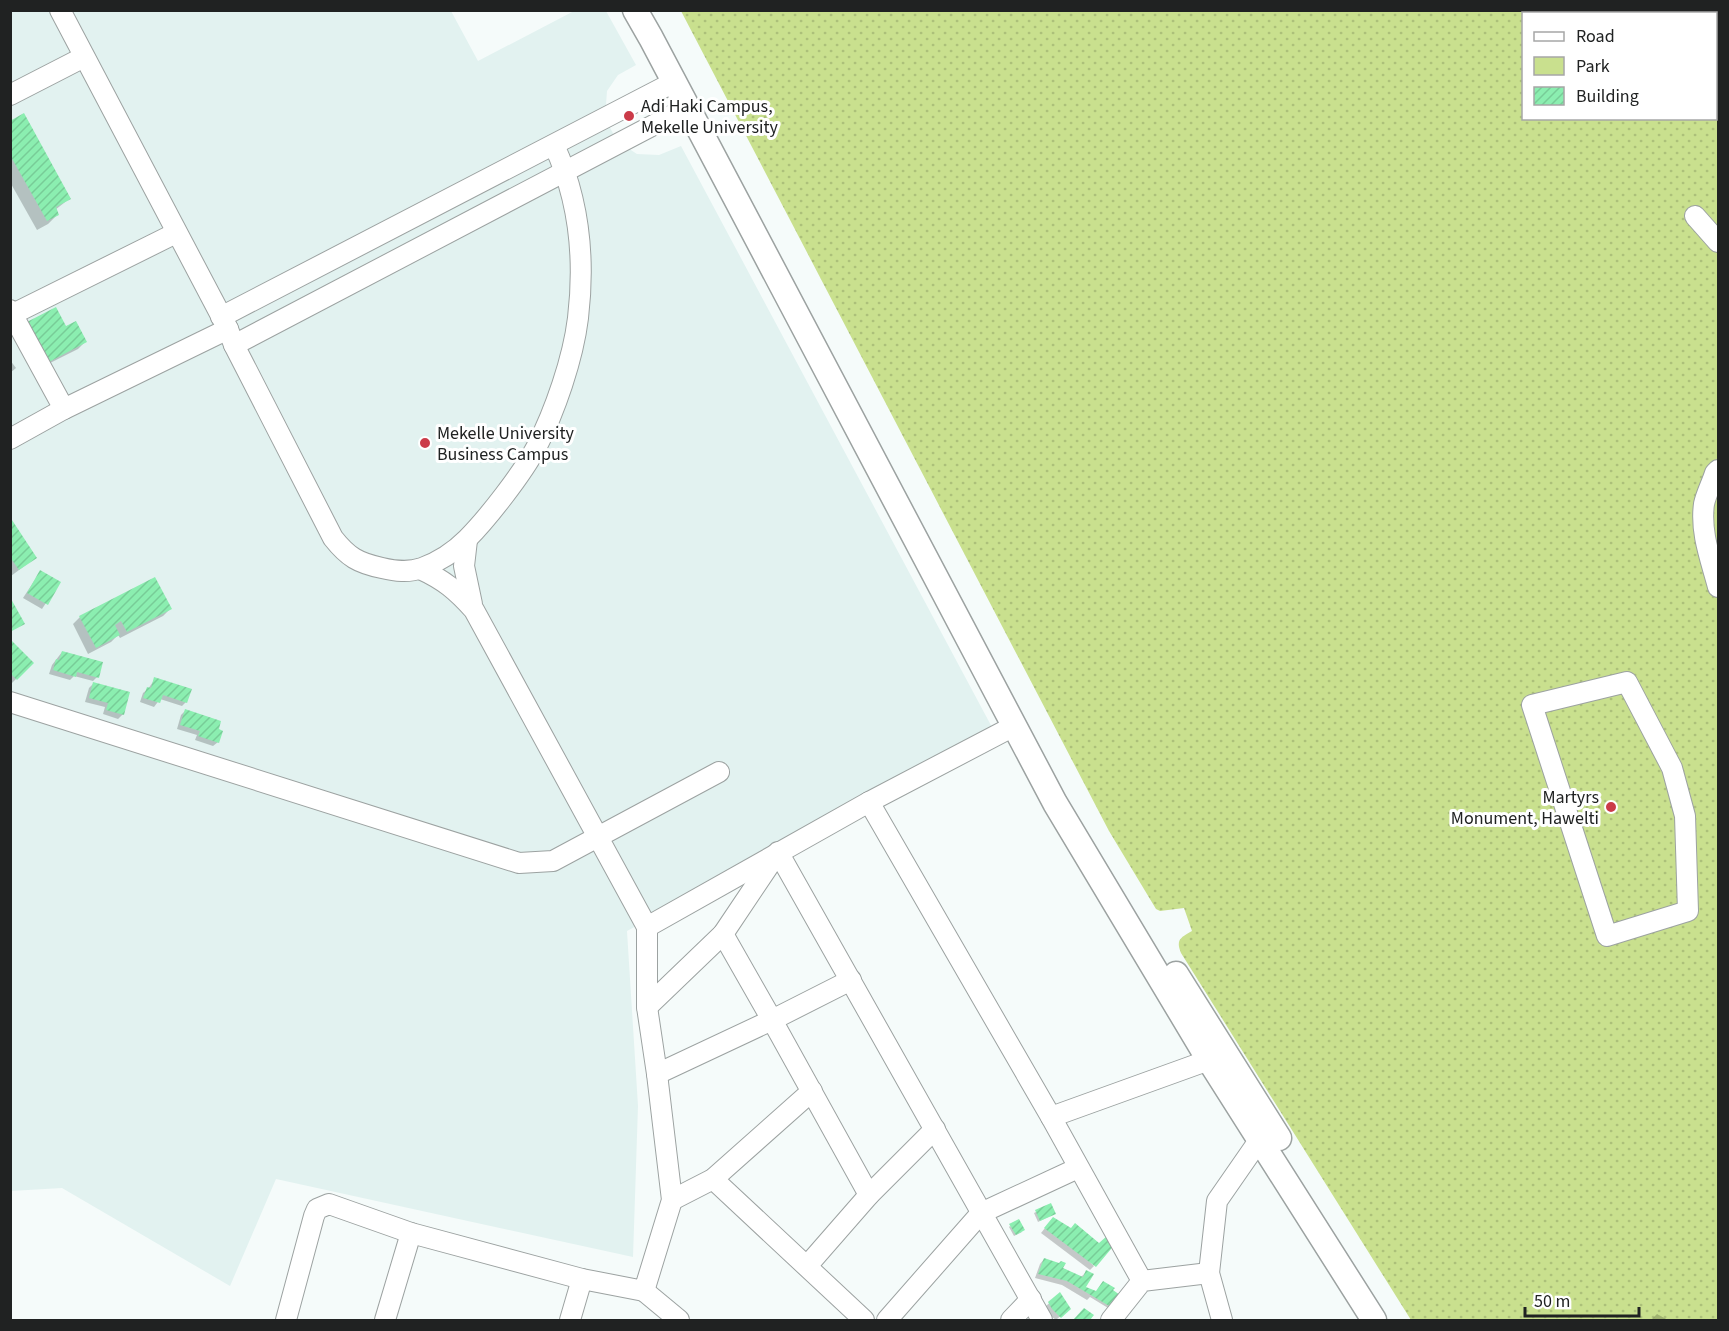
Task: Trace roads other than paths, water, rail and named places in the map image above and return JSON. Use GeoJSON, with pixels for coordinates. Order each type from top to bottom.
{"type":"FeatureCollection","features":[{"type":"Feature","properties":{"kind":"main road"},"geometry":{"type":"LineString","coordinates":[[634,10],[1014,726],[1101,881],[1209,1060],[1374,1320]]}},
{"type":"Feature","properties":{"kind":"main road"},"geometry":{"type":"LineString","coordinates":[[654,10],[900,483],[1070,800],[1392,1320]]}},
{"type":"Feature","properties":{"kind":"street"},"geometry":{"type":"LineString","coordinates":[[60,10],[228,330],[333,538],[345,553],[362,563],[400,572],[420,569],[442,558],[467,540],[535,449],[557,397],[577,320],[580,256],[578,225],[566,170],[554,145]]}},
{"type":"Feature","properties":{"kind":"street"},"geometry":{"type":"LineString","coordinates":[[10,95],[84,57]]}},
{"type":"Feature","properties":{"kind":"street"},"geometry":{"type":"LineString","coordinates":[[228,330],[554,145],[674,82]]}},
{"type":"Feature","properties":{"kind":"street"},"geometry":{"type":"LineString","coordinates":[[10,439],[64,409],[566,170],[686,108]]}},
{"type":"Feature","properties":{"kind":"street"},"geometry":{"type":"LineString","coordinates":[[1695,216],[1719,242]]}},
{"type":"Feature","properties":{"kind":"street"},"geometry":{"type":"LineString","coordinates":[[64,409],[12,312],[176,232]]}},
{"type":"Feature","properties":{"kind":"street"},"geometry":{"type":"LineString","coordinates":[[1719,470],[1715,473],[1704,502],[1704,536],[1719,587]]}},
{"type":"Feature","properties":{"kind":"street"},"geometry":{"type":"LineString","coordinates":[[467,540],[464,566],[474,610]]}},
{"type":"Feature","properties":{"kind":"street"},"geometry":{"type":"LineString","coordinates":[[420,569],[457,590],[474,610],[647,927],[647,1007],[672,1200],[644,1291]]}},
{"type":"Feature","properties":{"kind":"street"},"geometry":{"type":"LineString","coordinates":[[1627,682],[1672,768],[1685,816],[1689,911],[1607,936],[1532,705],[1627,682]]}},
{"type":"Feature","properties":{"kind":"street"},"geometry":{"type":"LineString","coordinates":[[10,702],[519,863],[553,861],[719,772]]}},
{"type":"Feature","properties":{"kind":"street"},"geometry":{"type":"LineString","coordinates":[[647,927],[869,802],[1014,726]]}},
{"type":"Feature","properties":{"kind":"street"},"geometry":{"type":"LineString","coordinates":[[869,802],[1051,1117],[1142,1281]]}},
{"type":"Feature","properties":{"kind":"street"},"geometry":{"type":"LineString","coordinates":[[647,1007],[723,934],[778,852]]}},
{"type":"Feature","properties":{"kind":"street"},"geometry":{"type":"LineString","coordinates":[[778,852],[1042,1320]]}},
{"type":"Feature","properties":{"kind":"street"},"geometry":{"type":"LineString","coordinates":[[723,934],[869,1195]]}},
{"type":"Feature","properties":{"kind":"street"},"geometry":{"type":"LineString","coordinates":[[657,1074],[851,980]]}},
{"type":"Feature","properties":{"kind":"street"},"geometry":{"type":"LineString","coordinates":[[1051,1117],[1209,1060]]}},
{"type":"Feature","properties":{"kind":"street"},"geometry":{"type":"LineString","coordinates":[[672,1200],[713,1179],[812,1091]]}},
{"type":"Feature","properties":{"kind":"street"},"geometry":{"type":"LineString","coordinates":[[807,1266],[869,1195],[935,1129]]}},
{"type":"Feature","properties":{"kind":"street"},"geometry":{"type":"LineString","coordinates":[[1222,1320],[1209,1274],[1217,1201],[1260,1139]]}},
{"type":"Feature","properties":{"kind":"street"},"geometry":{"type":"LineString","coordinates":[[887,1320],[981,1213],[1078,1168]]}},
{"type":"Feature","properties":{"kind":"street"},"geometry":{"type":"LineString","coordinates":[[713,1179],[864,1320]]}},
{"type":"Feature","properties":{"kind":"street"},"geometry":{"type":"LineString","coordinates":[[286,1320],[317,1209],[329,1203],[411,1233],[582,1279],[644,1291],[679,1320]]}},
{"type":"Feature","properties":{"kind":"street"},"geometry":{"type":"LineString","coordinates":[[386,1320],[411,1233]]}},
{"type":"Feature","properties":{"kind":"street"},"geometry":{"type":"LineString","coordinates":[[1111,1320],[1142,1281],[1209,1274]]}},
{"type":"Feature","properties":{"kind":"street"},"geometry":{"type":"LineString","coordinates":[[570,1320],[582,1279]]}},
{"type":"Feature","properties":{"kind":"street"},"geometry":{"type":"LineString","coordinates":[[1011,1320],[1031,1299]]}},
{"type":"Feature","properties":{"kind":"place","name":"Adi Haki Campus, Mekelle University"},"geometry":{"type":"Point","coordinates":[629,116]}},
{"type":"Feature","properties":{"kind":"place","name":"Mekelle University Business Campus"},"geometry":{"type":"Point","coordinates":[425,443]}},
{"type":"Feature","properties":{"kind":"place","name":"Martyrs Monument, Hawelti"},"geometry":{"type":"Point","coordinates":[1611,807]}}]}
